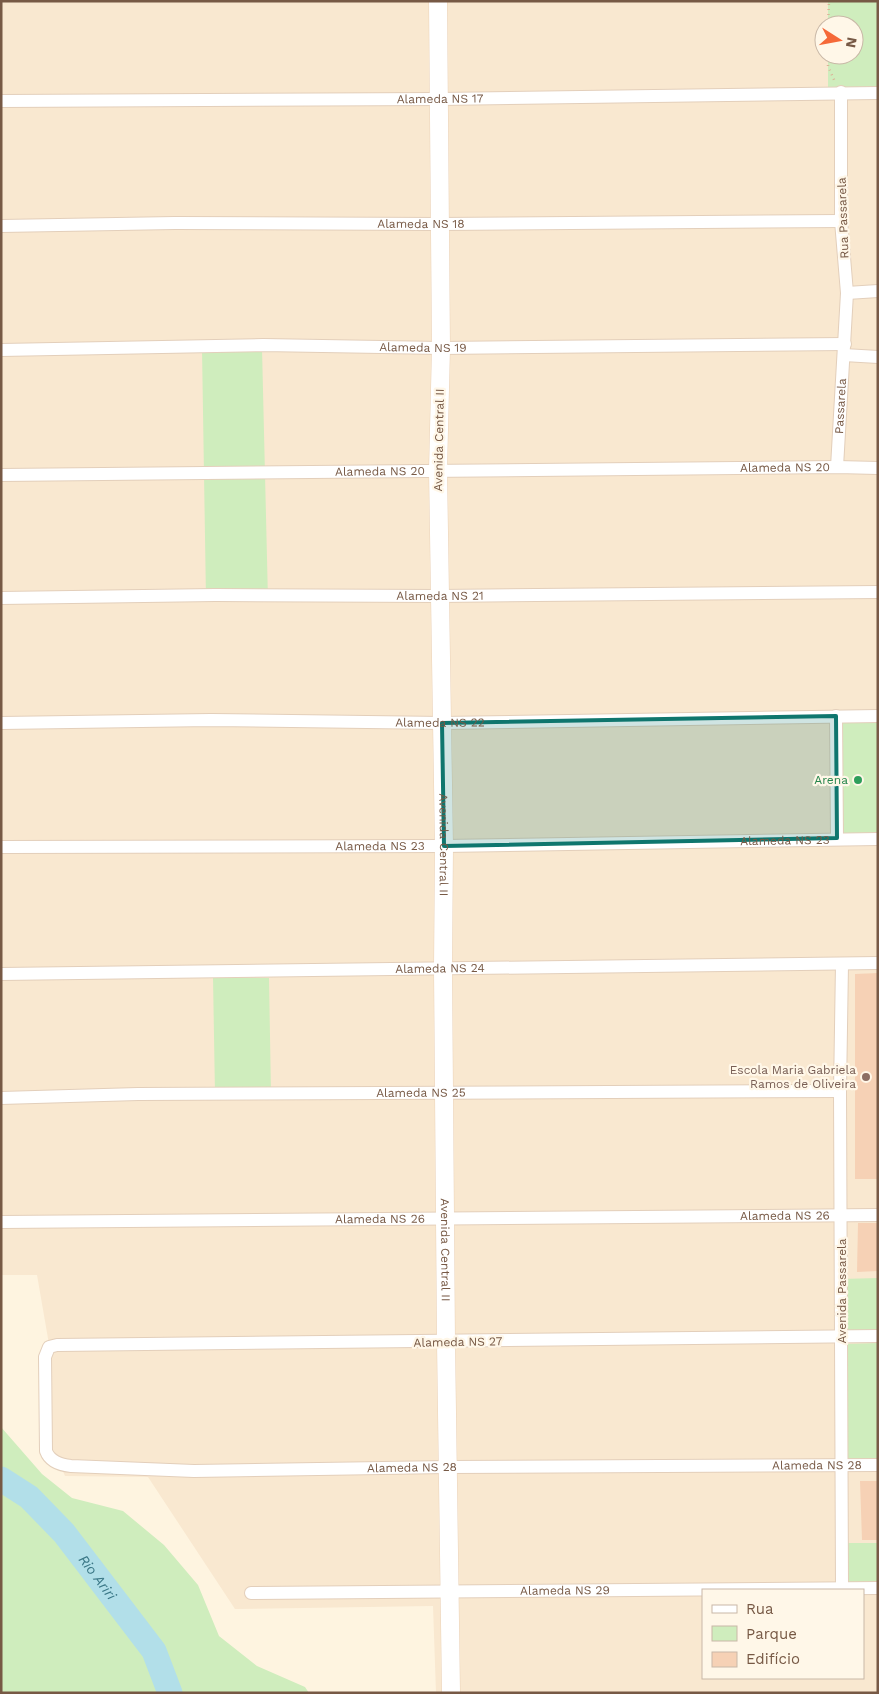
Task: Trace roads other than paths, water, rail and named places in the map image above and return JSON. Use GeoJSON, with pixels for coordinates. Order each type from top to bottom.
{"type":"FeatureCollection","features":[{"type":"Feature","properties":{"kind":"street","name":"Avenida Central II"},"geometry":{"type":"LineString","coordinates":[[438,1],[441,348],[438,470],[444,846],[443,968],[447,1467],[451,1691]]}},
{"type":"Feature","properties":{"kind":"street","name":"Alameda NS 17"},"geometry":{"type":"LineString","coordinates":[[1,101],[440,99],[841,92],[878,93]]}},
{"type":"Feature","properties":{"kind":"street","name":"Rua Passarela"},"geometry":{"type":"LineString","coordinates":[[841,92],[841,220],[847,293],[845,350]]}},
{"type":"Feature","properties":{"kind":"street","name":"Alameda NS 18"},"geometry":{"type":"LineString","coordinates":[[1,226],[175,223],[439,224],[841,220]]}},
{"type":"Feature","properties":{"kind":"street"},"geometry":{"type":"LineString","coordinates":[[847,293],[878,291]]}},
{"type":"Feature","properties":{"kind":"street","name":"Alameda NS 19"},"geometry":{"type":"LineString","coordinates":[[1,350],[263,345],[845,350],[878,357]]}},
{"type":"Feature","properties":{"kind":"street","name":"Passarela"},"geometry":{"type":"LineString","coordinates":[[838,466],[845,350]]}},
{"type":"Feature","properties":{"kind":"street","name":"Alameda NS 20"},"geometry":{"type":"LineString","coordinates":[[1,475],[838,466],[878,468]]}},
{"type":"Feature","properties":{"kind":"street","name":"Alameda NS 21"},"geometry":{"type":"LineString","coordinates":[[1,598],[215,595],[439,596],[878,592]]}},
{"type":"Feature","properties":{"kind":"street"},"geometry":{"type":"LineString","coordinates":[[836,716],[836,838]]}},
{"type":"Feature","properties":{"kind":"street","name":"Alameda NS 22"},"geometry":{"type":"LineString","coordinates":[[1,723],[211,720],[442,722],[878,716]]}},
{"type":"Feature","properties":{"kind":"street","name":"Alameda NS 23"},"geometry":{"type":"LineString","coordinates":[[1,847],[444,846],[836,838],[878,839]]}},
{"type":"Feature","properties":{"kind":"street","name":"Alameda NS 24"},"geometry":{"type":"LineString","coordinates":[[1,974],[878,963]]}},
{"type":"Feature","properties":{"kind":"street","name":"Avenida Passarela"},"geometry":{"type":"LineString","coordinates":[[842,964],[840,1091],[842,1587]]}},
{"type":"Feature","properties":{"kind":"street","name":"Alameda NS 25"},"geometry":{"type":"LineString","coordinates":[[1,1098],[138,1094],[840,1091]]}},
{"type":"Feature","properties":{"kind":"street","name":"Alameda NS 26"},"geometry":{"type":"LineString","coordinates":[[1,1222],[878,1215]]}},
{"type":"Feature","properties":{"kind":"street","name":"Alameda NS 27"},"geometry":{"type":"LineString","coordinates":[[44,1357],[49,1347],[57,1345],[878,1336]]}},
{"type":"Feature","properties":{"kind":"street","name":"Alameda NS 28"},"geometry":{"type":"LineString","coordinates":[[44,1357],[46,1451],[59,1464],[71,1466],[194,1470],[878,1464]]}},
{"type":"Feature","properties":{"kind":"street","name":"Alameda NS 29"},"geometry":{"type":"LineString","coordinates":[[252,1593],[878,1588]]}},
{"type":"Feature","properties":{"kind":"waterway","name":"Rio Ariri"},"geometry":{"type":"LineString","coordinates":[[1,1479],[29,1497],[64,1533],[154,1651],[170,1693]]}},
{"type":"Feature","properties":{"kind":"place","name":"Arena"},"geometry":{"type":"Point","coordinates":[858,780]}},
{"type":"Feature","properties":{"kind":"place","name":"Escola Maria Gabriela Ramos de Oliveira"},"geometry":{"type":"Point","coordinates":[866,1077]}}]}
